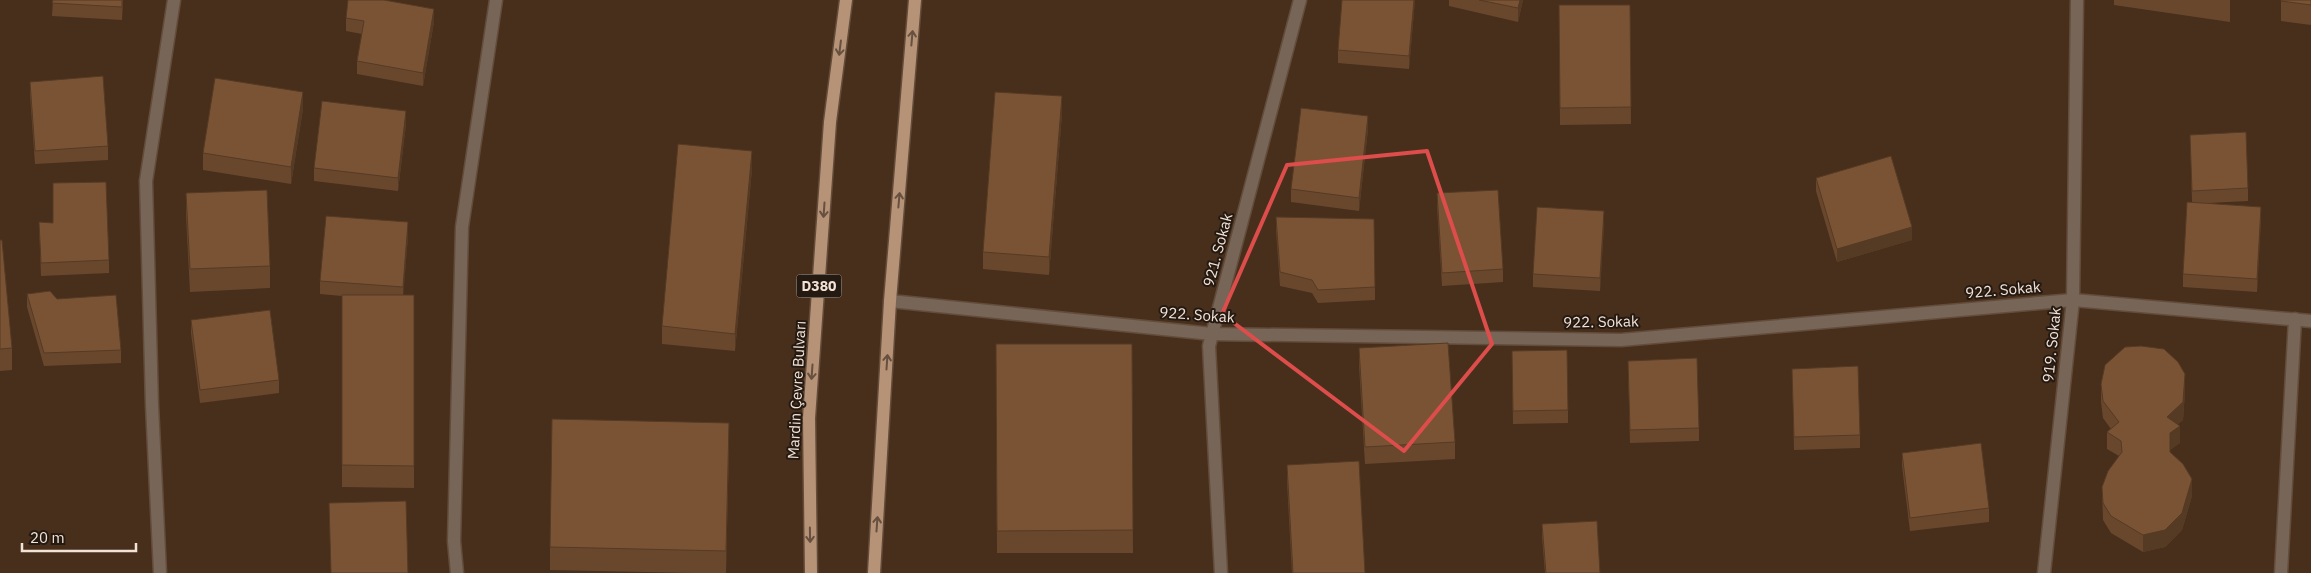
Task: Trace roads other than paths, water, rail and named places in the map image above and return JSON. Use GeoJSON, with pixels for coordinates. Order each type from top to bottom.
{"type":"FeatureCollection","features":[{"type":"Feature","properties":{"kind":"main road","name":"Mardin Çevre Bulvarı"},"geometry":{"type":"LineString","coordinates":[[811,573],[809,418],[830,122],[846,0]]}},
{"type":"Feature","properties":{"kind":"main road"},"geometry":{"type":"LineString","coordinates":[[874,573],[890,301],[915,0]]}},
{"type":"Feature","properties":{"kind":"street"},"geometry":{"type":"LineString","coordinates":[[160,573],[152,405],[146,181],[174,0]]}},
{"type":"Feature","properties":{"kind":"street"},"geometry":{"type":"LineString","coordinates":[[456,573],[454,541],[462,227],[496,0]]}},
{"type":"Feature","properties":{"kind":"street","name":"921. Sokak"},"geometry":{"type":"LineString","coordinates":[[1221,573],[1209,346],[1300,0]]}},
{"type":"Feature","properties":{"kind":"street","name":"919. Sokak"},"geometry":{"type":"LineString","coordinates":[[2044,573],[2073,300],[2077,0]]}},
{"type":"Feature","properties":{"kind":"street","name":"922. Sokak"},"geometry":{"type":"LineString","coordinates":[[890,301],[1212,334],[1621,340],[2073,300],[2311,321]]}},
{"type":"Feature","properties":{"kind":"street"},"geometry":{"type":"LineString","coordinates":[[2281,573],[2295,319]]}}]}
